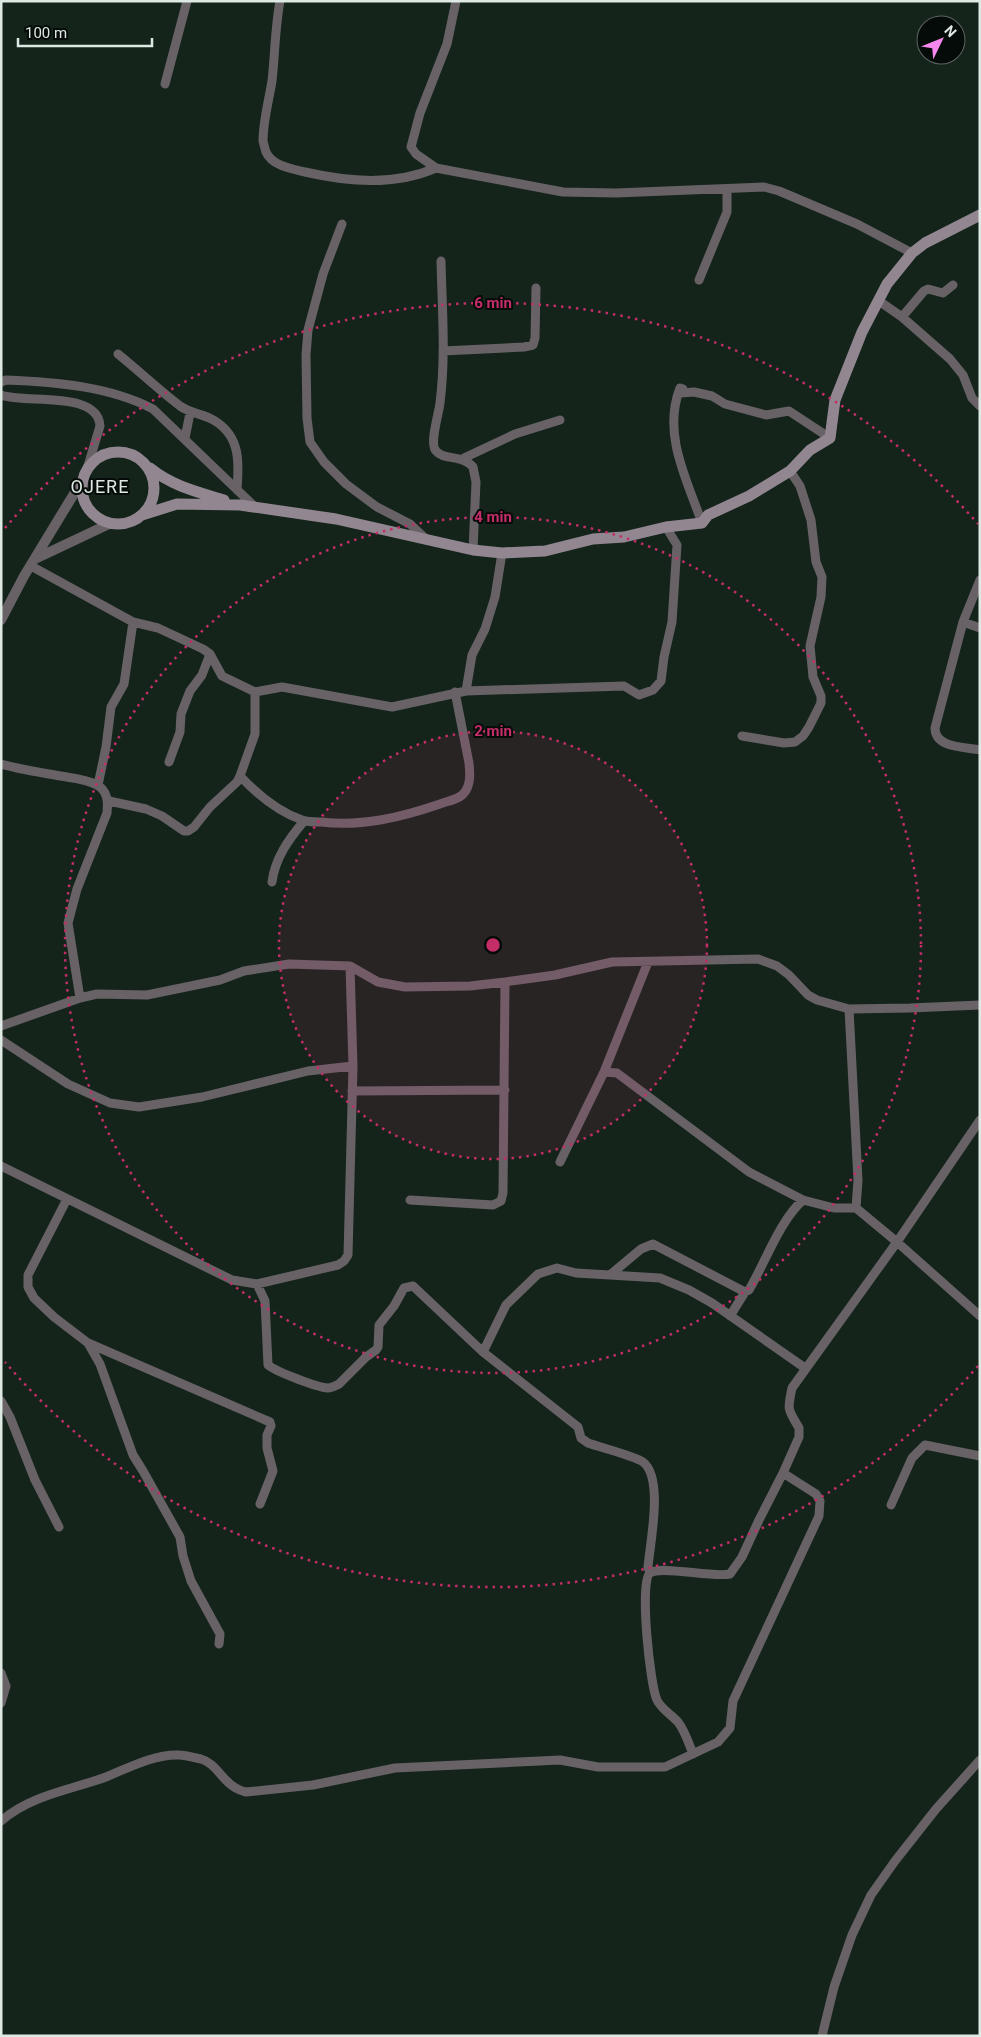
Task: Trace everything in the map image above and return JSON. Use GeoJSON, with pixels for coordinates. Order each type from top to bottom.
{"type":"FeatureCollection","features":[{"type":"Feature","properties":{"kind":"main road"},"geometry":{"type":"LineString","coordinates":[[142,515],[177,504],[240,505],[336,520],[472,550],[502,553],[554,549],[593,539],[624,537],[666,527],[702,522],[708,515],[749,496],[790,471],[810,450],[830,438],[835,400],[862,332],[887,284],[912,253],[937,236],[980,215]]}},
{"type":"Feature","properties":{"kind":"main road"},"geometry":{"type":"LineString","coordinates":[[146,464],[152,473],[155,484],[154,496],[150,506],[142,515],[133,521],[122,524],[111,523],[100,519],[88,507],[82,491],[85,474],[94,460],[104,454],[115,451],[132,454],[146,464],[161,477],[187,489],[240,505]]}},
{"type":"Feature","properties":{"kind":"street"},"geometry":{"type":"LineString","coordinates":[[165,84],[187,1]]}},
{"type":"Feature","properties":{"kind":"street"},"geometry":{"type":"LineString","coordinates":[[456,1],[447,44],[420,113],[411,147],[416,154],[436,168],[563,192],[616,193],[764,187],[779,191],[858,224],[912,253]]}},
{"type":"Feature","properties":{"kind":"street"},"geometry":{"type":"LineString","coordinates":[[277,2],[272,77],[263,143],[267,154],[275,162],[294,170],[351,181],[394,179],[420,174],[436,168]]}},
{"type":"Feature","properties":{"kind":"street"},"geometry":{"type":"LineString","coordinates":[[699,280],[727,212],[727,189]]}},
{"type":"Feature","properties":{"kind":"street"},"geometry":{"type":"LineString","coordinates":[[342,224],[323,274],[308,330],[306,355],[307,418],[310,442],[324,462],[346,484],[377,507],[410,524],[427,540]]}},
{"type":"Feature","properties":{"kind":"street"},"geometry":{"type":"LineString","coordinates":[[441,261],[443,351],[440,402],[433,444],[436,451],[441,455],[464,458],[515,434],[560,420]]}},
{"type":"Feature","properties":{"kind":"street"},"geometry":{"type":"LineString","coordinates":[[902,317],[924,291],[928,289],[943,293],[953,285]]}},
{"type":"Feature","properties":{"kind":"street"},"geometry":{"type":"LineString","coordinates":[[443,351],[532,345],[536,338],[536,288]]}},
{"type":"Feature","properties":{"kind":"street"},"geometry":{"type":"LineString","coordinates":[[879,301],[902,317],[950,359],[963,375],[972,398],[980,406]]}},
{"type":"Feature","properties":{"kind":"street"},"geometry":{"type":"LineString","coordinates":[[118,354],[190,413],[215,420],[231,437],[237,448],[239,459],[237,490]]}},
{"type":"Feature","properties":{"kind":"street"},"geometry":{"type":"LineString","coordinates":[[1,382],[6,380],[72,386],[136,400],[153,409],[256,507]]}},
{"type":"Feature","properties":{"kind":"street"},"geometry":{"type":"LineString","coordinates":[[702,522],[677,455],[673,426],[680,388],[683,390],[681,393],[694,392],[712,396],[725,404],[766,415],[789,411],[830,438]]}},
{"type":"Feature","properties":{"kind":"street"},"geometry":{"type":"LineString","coordinates":[[1,395],[78,404],[96,412],[100,419],[100,426],[85,474],[9,602],[1,620]]}},
{"type":"Feature","properties":{"kind":"street"},"geometry":{"type":"LineString","coordinates":[[184,438],[190,413]]}},
{"type":"Feature","properties":{"kind":"street"},"geometry":{"type":"LineString","coordinates":[[464,458],[474,467],[476,482],[472,550]]}},
{"type":"Feature","properties":{"kind":"street"},"geometry":{"type":"LineString","coordinates":[[742,736],[784,743],[795,742],[810,727],[821,703],[813,677],[810,646],[821,597],[822,577],[816,562],[812,520],[800,486],[790,471]]}},
{"type":"Feature","properties":{"kind":"street"},"geometry":{"type":"LineString","coordinates":[[33,562],[111,523]]}},
{"type":"Feature","properties":{"kind":"street"},"geometry":{"type":"LineString","coordinates":[[33,562],[133,622],[158,628],[210,654],[222,676],[255,692],[282,687],[392,708],[466,691],[624,686],[639,695],[653,690],[661,681],[674,605],[677,545],[666,527]]}},
{"type":"Feature","properties":{"kind":"street"},"geometry":{"type":"LineString","coordinates":[[466,691],[472,655],[485,630],[495,597],[502,553]]}},
{"type":"Feature","properties":{"kind":"street"},"geometry":{"type":"LineString","coordinates":[[980,580],[963,622],[935,728],[935,734],[939,740],[946,744],[980,750]]}},
{"type":"Feature","properties":{"kind":"street"},"geometry":{"type":"LineString","coordinates":[[98,785],[106,748],[111,707],[124,684],[133,622]]}},
{"type":"Feature","properties":{"kind":"street"},"geometry":{"type":"LineString","coordinates":[[963,622],[980,628]]}},
{"type":"Feature","properties":{"kind":"street"},"geometry":{"type":"LineString","coordinates":[[169,762],[180,732],[181,714],[190,691],[202,675],[210,654]]}},
{"type":"Feature","properties":{"kind":"street"},"geometry":{"type":"LineString","coordinates":[[109,801],[146,809],[162,816],[178,828],[188,831],[237,782],[240,776],[255,734],[255,692]]}},
{"type":"Feature","properties":{"kind":"street"},"geometry":{"type":"LineString","coordinates":[[240,776],[250,787],[265,798],[292,816],[304,821],[354,824],[385,820],[417,812],[464,794],[468,784],[470,763],[455,692]]}},
{"type":"Feature","properties":{"kind":"street"},"geometry":{"type":"LineString","coordinates":[[1,764],[83,780],[98,785],[109,801],[107,813],[77,889],[68,923],[80,998]]}},
{"type":"Feature","properties":{"kind":"street"},"geometry":{"type":"LineString","coordinates":[[272,882],[274,867],[280,855],[290,838],[304,821]]}},
{"type":"Feature","properties":{"kind":"street"},"geometry":{"type":"LineString","coordinates":[[1,1026],[80,998],[97,994],[147,996],[220,980],[244,971],[289,964],[350,966],[378,982],[405,987],[470,986],[505,982],[555,975],[612,962],[758,958],[776,966],[813,998],[849,1009],[980,1005]]}},
{"type":"Feature","properties":{"kind":"street"},"geometry":{"type":"LineString","coordinates":[[560,1162],[604,1072],[648,962]]}},
{"type":"Feature","properties":{"kind":"street"},"geometry":{"type":"LineString","coordinates":[[1,1166],[232,1280],[257,1284],[344,1261],[348,1255],[353,1066],[350,966]]}},
{"type":"Feature","properties":{"kind":"street"},"geometry":{"type":"LineString","coordinates":[[410,1200],[493,1205],[501,1201],[503,1193],[505,1090],[505,982]]}},
{"type":"Feature","properties":{"kind":"street"},"geometry":{"type":"LineString","coordinates":[[849,1009],[858,1180],[856,1208]]}},
{"type":"Feature","properties":{"kind":"street"},"geometry":{"type":"LineString","coordinates":[[1,1040],[68,1084],[110,1103],[139,1107],[202,1096],[308,1071],[353,1066]]}},
{"type":"Feature","properties":{"kind":"street"},"geometry":{"type":"LineString","coordinates":[[604,1072],[617,1073],[749,1172],[803,1200],[834,1208],[856,1208],[980,1316]]}},
{"type":"Feature","properties":{"kind":"street"},"geometry":{"type":"LineString","coordinates":[[352,1091],[505,1090]]}},
{"type":"Feature","properties":{"kind":"street"},"geometry":{"type":"LineString","coordinates":[[693,1754],[679,1723],[658,1702],[652,1685],[644,1595],[647,1576],[650,1573],[668,1571],[721,1576],[730,1574],[742,1558],[759,1520],[784,1473],[798,1438],[800,1428],[790,1415],[788,1406],[792,1388],[805,1368],[827,1342],[980,1120]]}},
{"type":"Feature","properties":{"kind":"street"},"geometry":{"type":"LineString","coordinates":[[67,1198],[28,1275],[28,1287],[34,1298],[54,1317],[88,1343],[270,1422],[267,1448],[274,1471],[260,1504]]}},
{"type":"Feature","properties":{"kind":"street"},"geometry":{"type":"LineString","coordinates":[[730,1316],[745,1292],[749,1290],[792,1209],[803,1200]]}},
{"type":"Feature","properties":{"kind":"street"},"geometry":{"type":"LineString","coordinates":[[610,1275],[641,1249],[653,1244],[745,1292]]}},
{"type":"Feature","properties":{"kind":"street"},"geometry":{"type":"LineString","coordinates":[[483,1352],[506,1306],[538,1274],[557,1268],[576,1273],[660,1278],[689,1290],[805,1368]]}},
{"type":"Feature","properties":{"kind":"street"},"geometry":{"type":"LineString","coordinates":[[257,1284],[265,1301],[268,1364],[287,1375],[327,1388],[339,1384],[366,1357],[376,1350],[378,1346],[379,1325],[394,1306],[404,1288],[413,1286],[483,1352],[578,1427],[581,1438],[588,1443],[643,1462],[651,1472],[655,1490],[648,1567],[650,1573]]}},
{"type":"Feature","properties":{"kind":"street"},"geometry":{"type":"LineString","coordinates":[[88,1343],[100,1364],[132,1455],[144,1471],[180,1536],[183,1556],[191,1581],[220,1634],[219,1644]]}},
{"type":"Feature","properties":{"kind":"street"},"geometry":{"type":"LineString","coordinates":[[1,1401],[10,1417],[35,1480],[59,1527]]}},
{"type":"Feature","properties":{"kind":"street"},"geometry":{"type":"LineString","coordinates":[[891,1505],[912,1458],[925,1445],[980,1456]]}},
{"type":"Feature","properties":{"kind":"street"},"geometry":{"type":"LineString","coordinates":[[1,1821],[13,1811],[41,1797],[104,1777],[145,1760],[178,1754],[204,1760],[236,1790],[246,1792],[313,1785],[395,1768],[560,1760],[598,1767],[665,1767],[718,1742],[730,1728],[733,1700],[818,1516],[820,1501],[816,1494],[784,1473]]}},
{"type":"Feature","properties":{"kind":"street"},"geometry":{"type":"LineString","coordinates":[[1,1673],[6,1686],[1,1704]]}},
{"type":"Feature","properties":{"kind":"street"},"geometry":{"type":"LineString","coordinates":[[822,2036],[834,1987],[852,1935],[872,1895],[895,1861],[936,1809],[979,1763]]}},
{"type":"Feature","properties":{"kind":"district","name":"OJERE"},"geometry":{"type":"Point","coordinates":[100,486]}}]}
